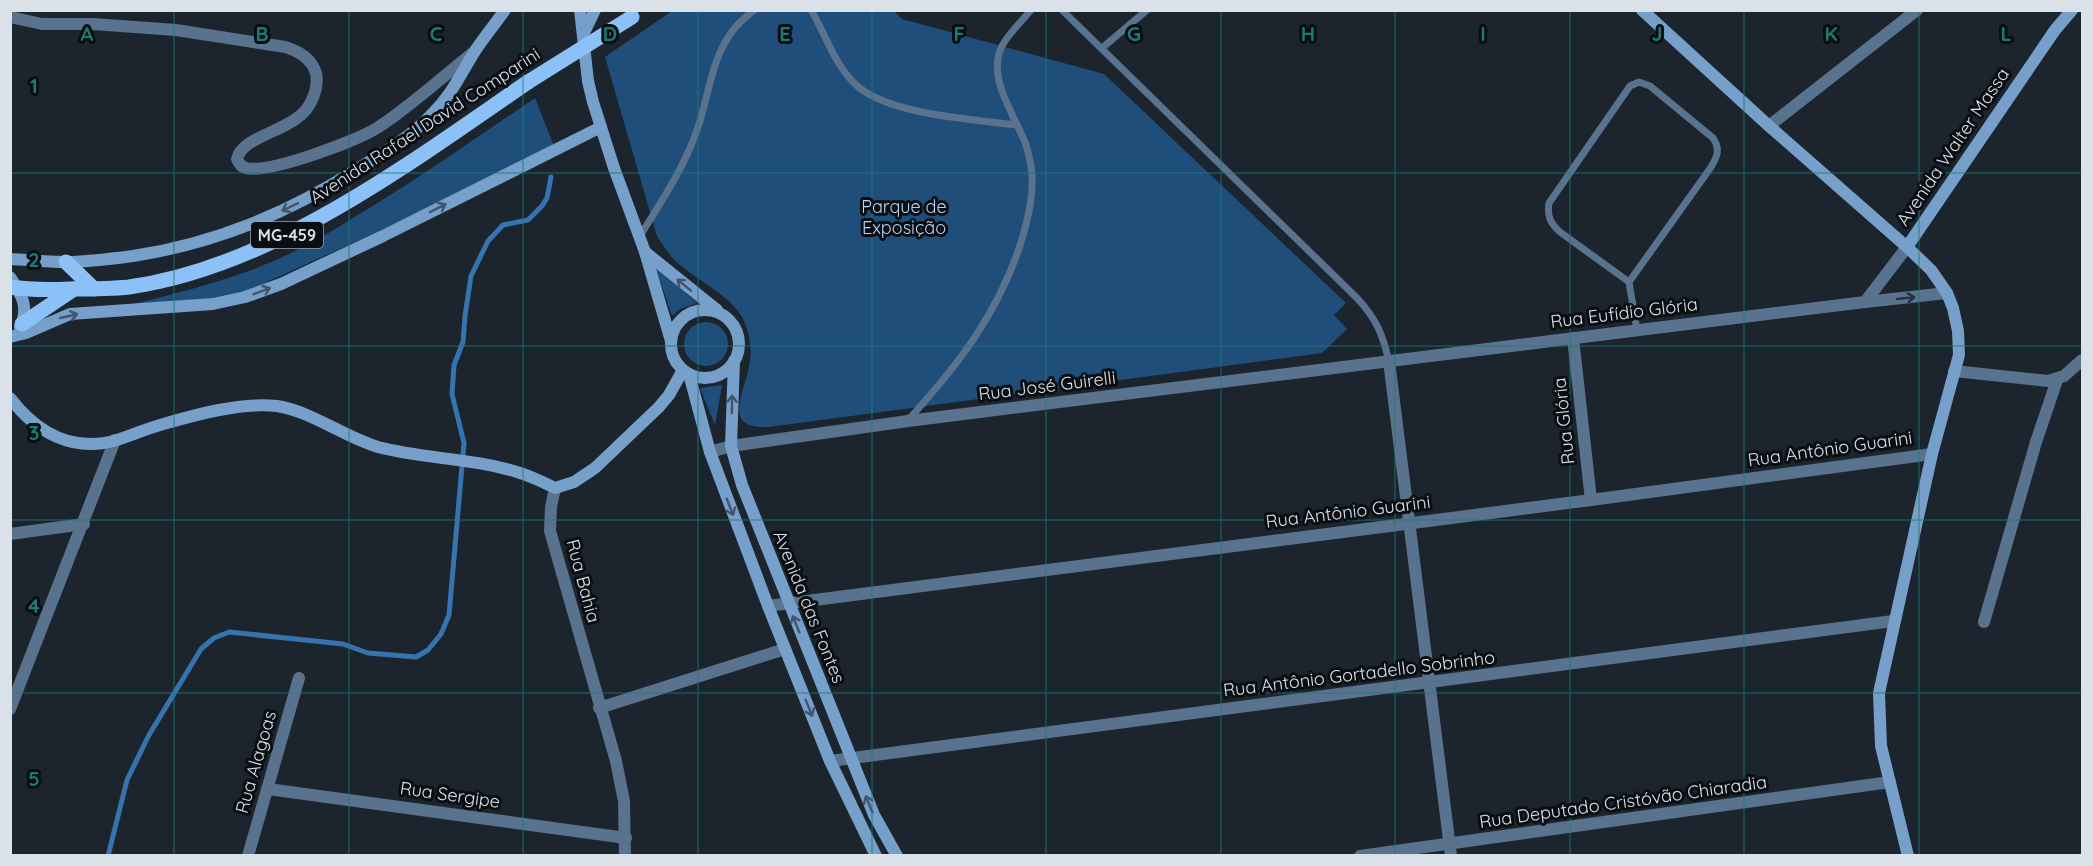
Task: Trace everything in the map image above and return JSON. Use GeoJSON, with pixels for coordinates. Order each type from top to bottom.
{"type":"FeatureCollection","features":[{"type":"Feature","properties":{"kind":"main road"},"geometry":{"type":"LineString","coordinates":[[10,259],[66,262],[123,257],[166,250],[204,241],[261,220],[309,197],[371,161],[431,117],[459,81],[475,51],[505,10]]}},
{"type":"Feature","properties":{"kind":"main road","name":"Avenida das Fontes"},"geometry":{"type":"LineString","coordinates":[[580,10],[588,81],[614,168],[645,252],[672,351],[676,361],[686,371],[710,452],[830,761],[876,855]]}},
{"type":"Feature","properties":{"kind":"main road"},"geometry":{"type":"LineString","coordinates":[[583,36],[595,10]]}},
{"type":"Feature","properties":{"kind":"main road","name":"Avenida Walter Massa"},"geometry":{"type":"LineString","coordinates":[[1907,247],[2055,30],[2072,10]]}},
{"type":"Feature","properties":{"kind":"main road"},"geometry":{"type":"LineString","coordinates":[[1649,12],[1769,126],[1907,247],[1930,270],[1947,293],[1953,308],[1958,331],[1959,355],[1932,454],[1893,621],[1879,693],[1881,746],[1908,855]]}},
{"type":"Feature","properties":{"kind":"main road","name":"Avenida Rafael David Comparini"},"geometry":{"type":"LineString","coordinates":[[13,284],[75,289],[128,287],[155,282],[236,258],[277,240],[368,189],[528,82],[636,14]]}},
{"type":"Feature","properties":{"kind":"main road"},"geometry":{"type":"LineString","coordinates":[[14,335],[70,314],[213,304],[245,297],[281,284],[383,236],[601,127]]}},
{"type":"Feature","properties":{"kind":"main road","name":"Avenida das Fontes"},"geometry":{"type":"LineString","coordinates":[[645,252],[725,316],[737,332],[738,352],[734,361],[731,446],[742,485],[850,759],[874,814],[897,855]]}},
{"type":"Feature","properties":{"kind":"main road"},"geometry":{"type":"LineString","coordinates":[[66,262],[94,289]]}},
{"type":"Feature","properties":{"kind":"main road"},"geometry":{"type":"LineString","coordinates":[[13,284],[26,310],[14,335]]}},
{"type":"Feature","properties":{"kind":"main road"},"geometry":{"type":"LineString","coordinates":[[14,335],[75,289]]}},
{"type":"Feature","properties":{"kind":"main road"},"geometry":{"type":"LineString","coordinates":[[671,341],[678,322],[695,311],[705,309],[725,316]]}},
{"type":"Feature","properties":{"kind":"main road"},"geometry":{"type":"LineString","coordinates":[[10,398],[34,424],[55,437],[88,445],[115,441],[160,425],[208,412],[278,406],[298,412],[354,439],[400,451],[502,468],[534,477],[555,488],[574,482],[595,468],[658,407],[686,371],[699,377],[719,375],[734,361]]}},
{"type":"Feature","properties":{"kind":"street"},"geometry":{"type":"LineString","coordinates":[[1769,126],[1917,10]]}},
{"type":"Feature","properties":{"kind":"street"},"geometry":{"type":"LineString","coordinates":[[10,17],[42,24],[93,24],[176,30],[298,51],[309,60],[314,69],[317,80],[316,92],[302,115],[242,148],[237,159],[239,164],[244,168],[253,169],[308,155],[353,140],[376,128],[475,51]]}},
{"type":"Feature","properties":{"kind":"street"},"geometry":{"type":"LineString","coordinates":[[1865,302],[1907,247]]}},
{"type":"Feature","properties":{"kind":"street","name":"Rua Eufídio Glória"},"geometry":{"type":"LineString","coordinates":[[1389,362],[1947,293]]}},
{"type":"Feature","properties":{"kind":"street","name":"Rua Glória"},"geometry":{"type":"LineString","coordinates":[[1573,338],[1591,500]]}},
{"type":"Feature","properties":{"kind":"street"},"geometry":{"type":"LineString","coordinates":[[1954,371],[2048,381],[2057,380],[2082,360]]}},
{"type":"Feature","properties":{"kind":"street"},"geometry":{"type":"LineString","coordinates":[[1389,362],[1450,850]]}},
{"type":"Feature","properties":{"kind":"street","name":"Rua José Guirelli"},"geometry":{"type":"LineString","coordinates":[[710,452],[731,446],[908,421],[1389,362]]}},
{"type":"Feature","properties":{"kind":"street"},"geometry":{"type":"LineString","coordinates":[[1984,622],[2036,442],[2057,380]]}},
{"type":"Feature","properties":{"kind":"street"},"geometry":{"type":"LineString","coordinates":[[10,709],[115,441]]}},
{"type":"Feature","properties":{"kind":"street","name":"Rua Antônio Guarini"},"geometry":{"type":"LineString","coordinates":[[768,606],[1932,454]]}},
{"type":"Feature","properties":{"kind":"street","name":"Rua Bahia"},"geometry":{"type":"LineString","coordinates":[[555,488],[550,531],[618,772],[624,801],[625,855]]}},
{"type":"Feature","properties":{"kind":"street"},"geometry":{"type":"LineString","coordinates":[[10,534],[84,524]]}},
{"type":"Feature","properties":{"kind":"street","name":"Rua Antônio Gortadello Sobrinho"},"geometry":{"type":"LineString","coordinates":[[830,761],[1893,621]]}},
{"type":"Feature","properties":{"kind":"street"},"geometry":{"type":"LineString","coordinates":[[599,708],[785,649]]}},
{"type":"Feature","properties":{"kind":"street","name":"Rua Alagoas"},"geometry":{"type":"LineString","coordinates":[[248,855],[299,678]]}},
{"type":"Feature","properties":{"kind":"street","name":"Rua Deputado Cristóvão Chiaradia"},"geometry":{"type":"LineString","coordinates":[[1360,855],[1450,850],[1890,783]]}},
{"type":"Feature","properties":{"kind":"street","name":"Rua Sergipe"},"geometry":{"type":"LineString","coordinates":[[268,789],[626,838]]}},
{"type":"Feature","properties":{"kind":"lane"},"geometry":{"type":"LineString","coordinates":[[640,236],[686,156],[697,129],[718,57],[726,41],[734,28],[754,10]]}},
{"type":"Feature","properties":{"kind":"lane"},"geometry":{"type":"LineString","coordinates":[[811,10],[837,62],[853,83],[868,96],[903,108],[1017,125]]}},
{"type":"Feature","properties":{"kind":"lane"},"geometry":{"type":"LineString","coordinates":[[1062,10],[1357,298],[1377,322],[1383,335],[1389,362]]}},
{"type":"Feature","properties":{"kind":"lane"},"geometry":{"type":"LineString","coordinates":[[1102,48],[1146,10]]}},
{"type":"Feature","properties":{"kind":"lane"},"geometry":{"type":"LineString","coordinates":[[908,421],[948,376],[978,335],[1002,292],[1016,258],[1027,220],[1032,187],[1031,163],[999,81],[998,58],[1008,37],[1030,11]]}},
{"type":"Feature","properties":{"kind":"lane"},"geometry":{"type":"LineString","coordinates":[[1629,282],[1709,170],[1718,152],[1717,143],[1713,138],[1650,86],[1639,82],[1630,86],[1549,203],[1548,212],[1552,225],[1560,232],[1629,282],[1637,330]]}},
{"type":"Feature","properties":{"kind":"green space","name":"Parque de Exposição"},"geometry":{"type":"Polygon","coordinates":[[[893,10],[902,19],[1104,74],[1346,303],[1334,315],[1347,329],[1322,353],[769,427],[753,426],[744,422],[739,406],[751,351],[745,323],[734,306],[676,262],[657,236],[605,57],[672,11],[893,10]]]}},
{"type":"Feature","properties":{"kind":"green space"},"geometry":{"type":"Polygon","coordinates":[[[535,98],[554,146],[395,224],[249,290],[205,300],[133,304],[223,280],[276,260],[317,240],[402,188],[535,98]]]}},
{"type":"Feature","properties":{"kind":"green space"},"geometry":{"type":"Polygon","coordinates":[[[655,266],[697,303],[680,309],[672,316],[655,266]]]}},
{"type":"Feature","properties":{"kind":"green space"},"geometry":{"type":"Polygon","coordinates":[[[706,322],[721,329],[728,344],[721,359],[706,366],[691,359],[684,344],[691,329],[706,322]]]}},
{"type":"Feature","properties":{"kind":"green space"},"geometry":{"type":"Polygon","coordinates":[[[722,385],[715,425],[700,388],[722,385]]]}},
{"type":"Feature","properties":{"kind":"waterway"},"geometry":{"type":"LineString","coordinates":[[108,856],[127,780],[149,735],[201,649],[214,638],[229,632],[343,644],[368,653],[416,657],[428,650],[441,634],[449,615],[464,443],[452,394],[454,365],[463,342],[471,276],[488,241],[503,225],[528,220],[542,206],[547,198],[551,177]]}}]}
